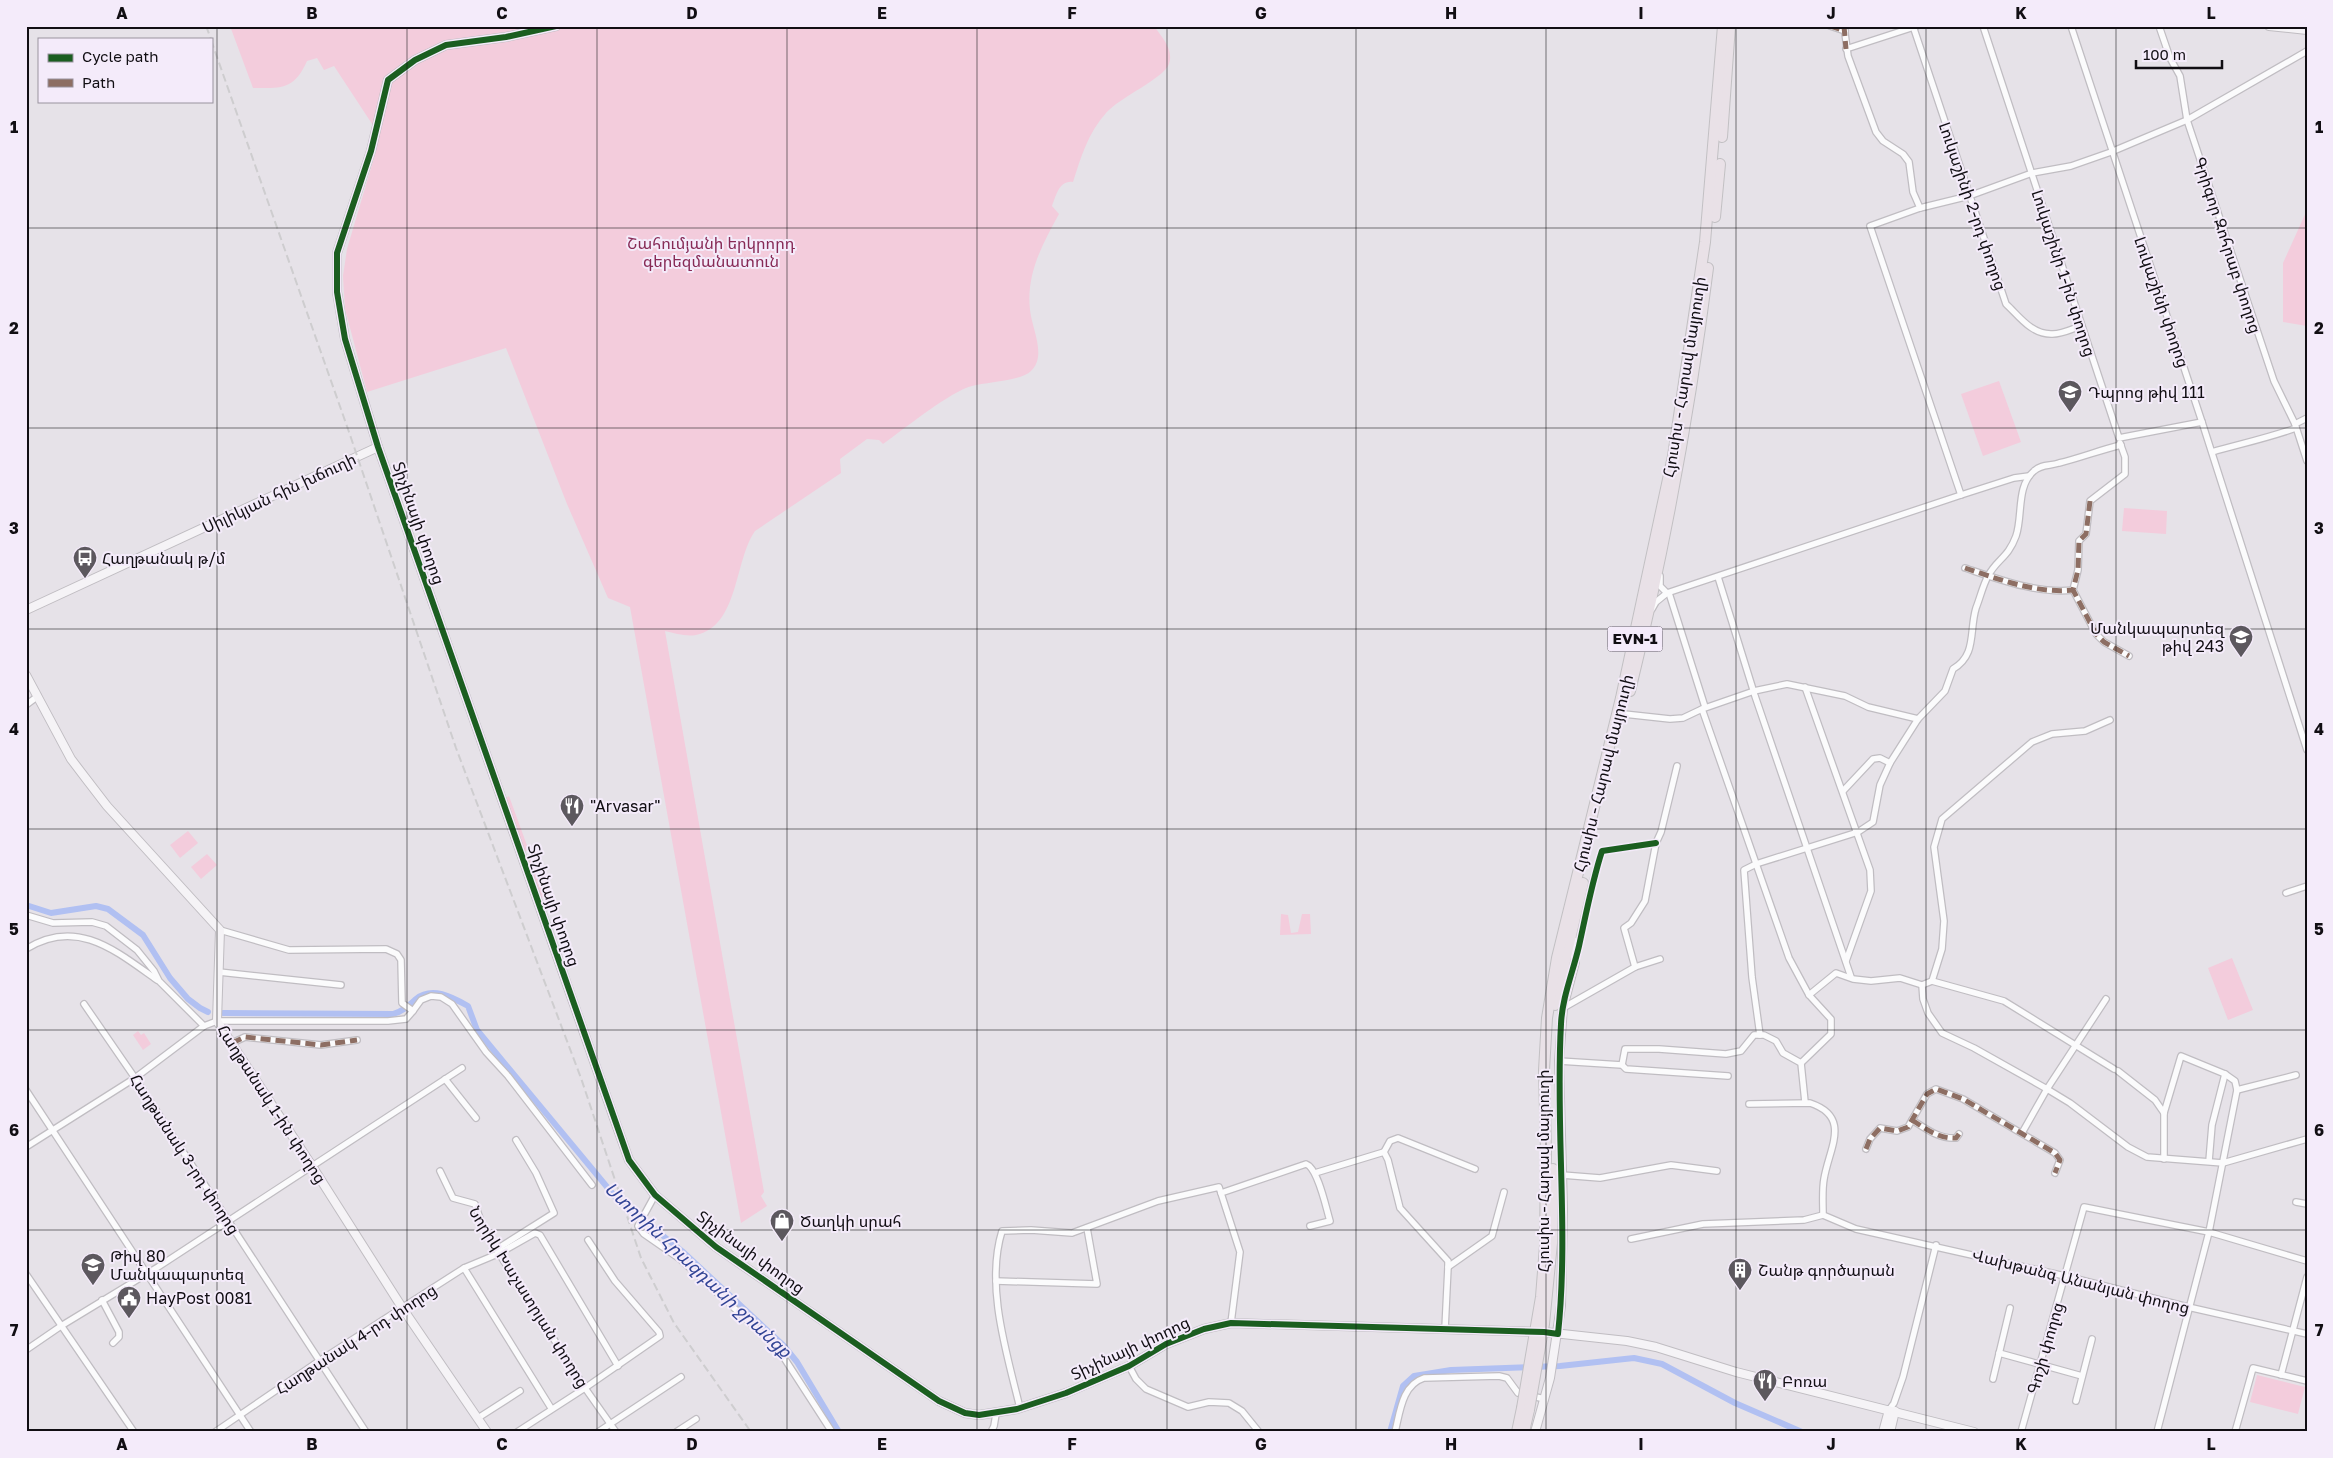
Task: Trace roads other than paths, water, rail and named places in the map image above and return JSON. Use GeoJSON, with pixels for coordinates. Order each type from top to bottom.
{"type":"FeatureCollection","features":[{"type":"Feature","properties":{"kind":"highway","name":"Հյուսիս - Հարավ մայրուղի"},"geometry":{"type":"LineString","coordinates":[[1548,1244],[1544,1070],[1548,1010],[1557,958],[1637,627],[1674,447],[1705,242],[1723,26]]}},
{"type":"Feature","properties":{"kind":"highway","name":"Հյուսիս - Հարավ մայրուղի"},"geometry":{"type":"LineString","coordinates":[[1517,1432],[1525,1409],[1544,1324],[1553,1180],[1550,1068],[1557,995],[1645,625],[1679,461],[1702,316],[1717,197],[1730,26]]}},
{"type":"Feature","properties":{"kind":"highway","name":"Հյուսիս - Հարավ մայրուղի"},"geometry":{"type":"LineString","coordinates":[[1524,1432],[1525,1409]]}},
{"type":"Feature","properties":{"kind":"street"},"geometry":{"type":"LineString","coordinates":[[378,447],[345,339],[337,292],[337,254],[371,151],[388,80],[415,60],[446,45],[506,37],[556,26]]}},
{"type":"Feature","properties":{"kind":"street"},"geometry":{"type":"LineString","coordinates":[[1830,26],[1844,28],[1846,48],[1876,132],[1883,141],[1903,154],[1909,162],[1913,192],[1920,208]]}},
{"type":"Feature","properties":{"kind":"street","name":"Լուկաշինի 1-ին փողոց"},"geometry":{"type":"LineString","coordinates":[[1983,26],[2125,456],[2125,474],[2090,501],[2086,534],[2079,541],[2078,570],[2073,590]]}},
{"type":"Feature","properties":{"kind":"street","name":"Լուկաշինի փողոց"},"geometry":{"type":"LineString","coordinates":[[2070,26],[2212,452],[2307,750]]}},
{"type":"Feature","properties":{"kind":"street","name":"Գրիգոր Զոհրաբ փողոց"},"geometry":{"type":"LineString","coordinates":[[2159,26],[2170,58],[2180,76],[2186,120],[2274,381],[2295,426],[2307,461]]}},
{"type":"Feature","properties":{"kind":"street"},"geometry":{"type":"LineString","coordinates":[[2269,26],[2307,30]]}},
{"type":"Feature","properties":{"kind":"street"},"geometry":{"type":"LineString","coordinates":[[1846,48],[1914,27]]}},
{"type":"Feature","properties":{"kind":"street","name":"Լուկաշինի 2-րդ փողոց"},"geometry":{"type":"LineString","coordinates":[[1914,27],[2006,304],[2029,327],[2040,331],[2051,334],[2081,326]]}},
{"type":"Feature","properties":{"kind":"street"},"geometry":{"type":"LineString","coordinates":[[1961,495],[1870,226],[1920,208],[1969,196],[2032,173],[2071,166],[2112,152],[2186,120],[2307,51]]}},
{"type":"Feature","properties":{"kind":"street"},"geometry":{"type":"LineString","coordinates":[[2212,452],[2264,439],[2295,426],[2307,418]]}},
{"type":"Feature","properties":{"kind":"street"},"geometry":{"type":"LineString","coordinates":[[2118,438],[2202,422]]}},
{"type":"Feature","properties":{"kind":"street"},"geometry":{"type":"LineString","coordinates":[[1645,625],[1656,602],[1668,593],[1961,495],[2014,478],[2029,476],[2041,466],[2059,463],[2121,445]]}},
{"type":"Feature","properties":{"kind":"street","name":"Սիլիկյան հին խճուղի"},"geometry":{"type":"LineString","coordinates":[[26,610],[378,447]]}},
{"type":"Feature","properties":{"kind":"street","name":"Տիչինայի փողոց"},"geometry":{"type":"LineString","coordinates":[[378,447],[629,1160],[655,1195],[716,1247],[939,1401],[965,1412],[979,1415],[996,1414],[1020,1408],[1066,1394],[1129,1366],[1166,1344],[1204,1329],[1231,1323],[1544,1332],[1627,1341],[1656,1347],[1736,1372],[1893,1408],[1974,1432]]}},
{"type":"Feature","properties":{"kind":"street"},"geometry":{"type":"LineString","coordinates":[[1760,1035],[1752,977],[1744,870],[1756,864],[1858,832],[1874,822],[1880,785],[1890,762],[1918,720],[1945,691],[1953,669],[1962,664],[1968,654],[1974,615],[1988,575],[2008,553],[2016,535],[2022,498],[2029,476]]}},
{"type":"Feature","properties":{"kind":"street"},"geometry":{"type":"LineString","coordinates":[[1659,562],[1660,586],[1668,593],[1704,708],[1789,958],[1809,995],[1831,1019],[1831,1034],[1801,1064]]}},
{"type":"Feature","properties":{"kind":"street"},"geometry":{"type":"LineString","coordinates":[[1965,568],[2057,592],[2073,590],[2096,634],[2104,642],[2129,656]]}},
{"type":"Feature","properties":{"kind":"street"},"geometry":{"type":"LineString","coordinates":[[1718,577],[1806,848],[1851,977]]}},
{"type":"Feature","properties":{"kind":"street"},"geometry":{"type":"LineString","coordinates":[[26,675],[71,759],[108,806],[220,930],[289,950],[386,949],[397,954],[401,960],[402,1003],[410,1008]]}},
{"type":"Feature","properties":{"kind":"street"},"geometry":{"type":"LineString","coordinates":[[1624,714],[1670,720],[1683,718],[1704,708],[1754,691],[1787,684],[1845,696],[1868,707],[1918,720]]}},
{"type":"Feature","properties":{"kind":"street"},"geometry":{"type":"LineString","coordinates":[[1805,687],[1870,870],[1871,891],[1846,961]]}},
{"type":"Feature","properties":{"kind":"street"},"geometry":{"type":"LineString","coordinates":[[26,705],[38,696]]}},
{"type":"Feature","properties":{"kind":"street"},"geometry":{"type":"LineString","coordinates":[[1932,981],[1942,949],[1944,921],[1934,847],[1942,819],[2032,742],[2052,734],[2085,731],[2110,720]]}},
{"type":"Feature","properties":{"kind":"street"},"geometry":{"type":"LineString","coordinates":[[1843,791],[1873,759],[1880,758],[1890,762]]}},
{"type":"Feature","properties":{"kind":"street"},"geometry":{"type":"LineString","coordinates":[[1635,967],[1624,928],[1640,911],[1645,901],[1656,843],[1661,832],[1677,766]]}},
{"type":"Feature","properties":{"kind":"street"},"geometry":{"type":"LineString","coordinates":[[1535,1432],[1550,1378],[1561,1306],[1562,1175],[1560,1061],[1563,1008],[1602,851],[1656,843]]}},
{"type":"Feature","properties":{"kind":"street"},"geometry":{"type":"LineString","coordinates":[[2286,893],[2305,887]]}},
{"type":"Feature","properties":{"kind":"street"},"geometry":{"type":"LineString","coordinates":[[1575,962],[1572,947],[1576,913]]}},
{"type":"Feature","properties":{"kind":"street"},"geometry":{"type":"LineString","coordinates":[[26,915],[53,923],[92,922],[106,926],[137,950],[154,971],[159,981]]}},
{"type":"Feature","properties":{"kind":"street","name":"Հաղթանակ 1-ին փողոց"},"geometry":{"type":"LineString","coordinates":[[220,930],[217,1021],[403,1309],[487,1432]]}},
{"type":"Feature","properties":{"kind":"street"},"geometry":{"type":"LineString","coordinates":[[26,949],[38,941],[70,936],[86,936],[98,941],[159,981],[204,1026]]}},
{"type":"Feature","properties":{"kind":"street"},"geometry":{"type":"LineString","coordinates":[[1563,1008],[1635,967],[1660,959]]}},
{"type":"Feature","properties":{"kind":"street"},"geometry":{"type":"LineString","coordinates":[[1557,995],[1566,971],[1575,962]]}},
{"type":"Feature","properties":{"kind":"street"},"geometry":{"type":"LineString","coordinates":[[219,972],[341,984]]}},
{"type":"Feature","properties":{"kind":"street"},"geometry":{"type":"LineString","coordinates":[[1809,995],[1836,973],[1872,982],[1900,978],[1922,985],[1932,981],[2004,1001],[2116,1070],[2155,1100],[2164,1113]]}},
{"type":"Feature","properties":{"kind":"street"},"geometry":{"type":"LineString","coordinates":[[1922,985],[1928,1013],[1942,1033],[1974,1048],[2070,1103],[2128,1147],[2147,1157],[2223,1163],[2307,1139]]}},
{"type":"Feature","properties":{"kind":"street"},"geometry":{"type":"LineString","coordinates":[[26,1147],[135,1078],[204,1026],[217,1021],[388,1021],[406,1019],[410,1008],[431,996],[441,997],[452,1004],[486,1052],[508,1076],[592,1185]]}},
{"type":"Feature","properties":{"kind":"street"},"geometry":{"type":"LineString","coordinates":[[2022,1133],[2046,1089],[2106,999]]}},
{"type":"Feature","properties":{"kind":"street","name":"Հաղթանակ 3-րդ փողոց"},"geometry":{"type":"LineString","coordinates":[[84,1004],[135,1078],[366,1432]]}},
{"type":"Feature","properties":{"kind":"street"},"geometry":{"type":"LineString","coordinates":[[1622,1064],[1625,1049],[1659,1048],[1726,1054],[1741,1051],[1754,1034],[1776,1041],[1783,1053],[1801,1064]]}},
{"type":"Feature","properties":{"kind":"street"},"geometry":{"type":"LineString","coordinates":[[232,1043],[245,1037],[321,1045],[356,1040]]}},
{"type":"Feature","properties":{"kind":"street"},"geometry":{"type":"LineString","coordinates":[[2156,1432],[2208,1232],[2237,1090],[2235,1081],[2225,1074],[2181,1056],[2164,1113],[2164,1159]]}},
{"type":"Feature","properties":{"kind":"street"},"geometry":{"type":"LineString","coordinates":[[1560,1061],[1622,1064],[1626,1069],[1728,1076]]}},
{"type":"Feature","properties":{"kind":"street"},"geometry":{"type":"LineString","coordinates":[[1801,1064],[1806,1102]]}},
{"type":"Feature","properties":{"kind":"street"},"geometry":{"type":"LineString","coordinates":[[26,1350],[102,1300],[158,1267],[462,1068]]}},
{"type":"Feature","properties":{"kind":"street"},"geometry":{"type":"LineString","coordinates":[[2209,1161],[2212,1126],[2225,1074]]}},
{"type":"Feature","properties":{"kind":"street"},"geometry":{"type":"LineString","coordinates":[[2237,1090],[2296,1075]]}},
{"type":"Feature","properties":{"kind":"street"},"geometry":{"type":"LineString","coordinates":[[445,1079],[476,1118]]}},
{"type":"Feature","properties":{"kind":"street"},"geometry":{"type":"LineString","coordinates":[[1866,1149],[1870,1139],[1880,1128],[1904,1130],[1927,1094],[1936,1089],[1963,1099],[2059,1157],[2059,1166],[2055,1173]]}},
{"type":"Feature","properties":{"kind":"street"},"geometry":{"type":"LineString","coordinates":[[26,1090],[251,1432]]}},
{"type":"Feature","properties":{"kind":"street"},"geometry":{"type":"LineString","coordinates":[[1631,1238],[1703,1224],[1804,1220],[1822,1215],[1823,1180],[1836,1123],[1818,1106],[1806,1102],[1749,1104]]}},
{"type":"Feature","properties":{"kind":"street"},"geometry":{"type":"LineString","coordinates":[[1912,1120],[1934,1134],[1950,1139],[1956,1138],[1959,1134]]}},
{"type":"Feature","properties":{"kind":"street"},"geometry":{"type":"LineString","coordinates":[[1315,1173],[1384,1152],[1390,1141],[1398,1138],[1474,1169]]}},
{"type":"Feature","properties":{"kind":"street"},"geometry":{"type":"LineString","coordinates":[[499,1251],[554,1213],[536,1173],[516,1140]]}},
{"type":"Feature","properties":{"kind":"street"},"geometry":{"type":"LineString","coordinates":[[1384,1152],[1388,1160],[1400,1208],[1448,1261],[1446,1330]]}},
{"type":"Feature","properties":{"kind":"street"},"geometry":{"type":"LineString","coordinates":[[1221,1193],[1296,1166],[1311,1165],[1330,1221],[1310,1226]]}},
{"type":"Feature","properties":{"kind":"street"},"geometry":{"type":"LineString","coordinates":[[1562,1175],[1600,1178],[1671,1165],[1717,1171]]}},
{"type":"Feature","properties":{"kind":"street","name":"Նորիկ Խաչատրյան փողոց"},"geometry":{"type":"LineString","coordinates":[[440,1171],[453,1198],[475,1204],[484,1230],[585,1388],[616,1432]]}},
{"type":"Feature","properties":{"kind":"street"},"geometry":{"type":"LineString","coordinates":[[1020,1408],[1005,1342],[996,1281],[996,1250],[1002,1231],[1031,1230],[1072,1233],[1158,1201],[1219,1187],[1240,1252],[1231,1323]]}},
{"type":"Feature","properties":{"kind":"street"},"geometry":{"type":"LineString","coordinates":[[1448,1267],[1492,1236],[1504,1192]]}},
{"type":"Feature","properties":{"kind":"street"},"geometry":{"type":"LineString","coordinates":[[655,1195],[638,1226],[644,1234],[680,1259],[778,1347],[832,1432]]}},
{"type":"Feature","properties":{"kind":"street"},"geometry":{"type":"LineString","coordinates":[[2296,1202],[2307,1204]]}},
{"type":"Feature","properties":{"kind":"street","name":"Գոշի փողոց"},"geometry":{"type":"LineString","coordinates":[[2021,1432],[2084,1207],[2208,1232]]}},
{"type":"Feature","properties":{"kind":"street","name":"Վախթանգ Անանյան փողոց"},"geometry":{"type":"LineString","coordinates":[[1822,1215],[1856,1228],[2065,1276],[2188,1308],[2307,1334]]}},
{"type":"Feature","properties":{"kind":"street"},"geometry":{"type":"LineString","coordinates":[[996,1281],[1097,1284],[1087,1228]]}},
{"type":"Feature","properties":{"kind":"street"},"geometry":{"type":"LineString","coordinates":[[2208,1232],[2307,1261]]}},
{"type":"Feature","properties":{"kind":"street"},"geometry":{"type":"LineString","coordinates":[[499,1251],[531,1234],[540,1235],[618,1366]]}},
{"type":"Feature","properties":{"kind":"street"},"geometry":{"type":"LineString","coordinates":[[517,1432],[657,1339],[659,1332],[615,1281],[588,1240]]}},
{"type":"Feature","properties":{"kind":"street"},"geometry":{"type":"LineString","coordinates":[[1883,1432],[1903,1377],[1936,1245]]}},
{"type":"Feature","properties":{"kind":"street","name":"Հաղթանակ 4-րդ փողոց"},"geometry":{"type":"LineString","coordinates":[[215,1432],[319,1361],[403,1309],[464,1268],[499,1251]]}},
{"type":"Feature","properties":{"kind":"street"},"geometry":{"type":"LineString","coordinates":[[464,1268],[552,1408]]}},
{"type":"Feature","properties":{"kind":"street"},"geometry":{"type":"LineString","coordinates":[[26,1274],[134,1432]]}},
{"type":"Feature","properties":{"kind":"street"},"geometry":{"type":"LineString","coordinates":[[2281,1375],[2307,1277]]}},
{"type":"Feature","properties":{"kind":"street"},"geometry":{"type":"LineString","coordinates":[[102,1300],[119,1332],[119,1337],[113,1343]]}},
{"type":"Feature","properties":{"kind":"street"},"geometry":{"type":"LineString","coordinates":[[1992,1379],[2010,1308]]}},
{"type":"Feature","properties":{"kind":"street"},"geometry":{"type":"LineString","coordinates":[[2076,1401],[2092,1338]]}},
{"type":"Feature","properties":{"kind":"street"},"geometry":{"type":"LineString","coordinates":[[1999,1353],[2082,1376]]}},
{"type":"Feature","properties":{"kind":"street"},"geometry":{"type":"LineString","coordinates":[[1129,1366],[1136,1380],[1146,1389],[1188,1407],[1208,1402],[1229,1403],[1242,1411],[1259,1432]]}},
{"type":"Feature","properties":{"kind":"street"},"geometry":{"type":"LineString","coordinates":[[2234,1432],[2251,1369],[2307,1381]]}},
{"type":"Feature","properties":{"kind":"street"},"geometry":{"type":"LineString","coordinates":[[1395,1432],[1407,1391],[1417,1381],[1424,1378],[1498,1376],[1507,1378],[1518,1393],[1545,1399]]}},
{"type":"Feature","properties":{"kind":"street"},"geometry":{"type":"LineString","coordinates":[[598,1432],[681,1377]]}},
{"type":"Feature","properties":{"kind":"street"},"geometry":{"type":"LineString","coordinates":[[478,1418],[520,1391]]}},
{"type":"Feature","properties":{"kind":"street"},"geometry":{"type":"LineString","coordinates":[[1890,1432],[1893,1408]]}},
{"type":"Feature","properties":{"kind":"street"},"geometry":{"type":"LineString","coordinates":[[991,1432],[996,1414]]}},
{"type":"Feature","properties":{"kind":"street"},"geometry":{"type":"LineString","coordinates":[[676,1432],[696,1419]]}},
{"type":"Feature","properties":{"kind":"waterway","name":"Ստորին Հրազդանի ջրանցք"},"geometry":{"type":"LineString","coordinates":[[26,905],[51,913],[96,906],[108,909],[143,935],[170,978],[188,999],[208,1012]]}},
{"type":"Feature","properties":{"kind":"waterway","name":"Ստորին Հրազդանի ջրանցք"},"geometry":{"type":"LineString","coordinates":[[223,1013],[393,1014],[403,1010],[422,995],[429,993],[449,996],[468,1006],[477,1030],[617,1199],[682,1251],[784,1346],[797,1362],[839,1432]]}},
{"type":"Feature","properties":{"kind":"waterway","name":"Ստորին Հրազդանի ջրանցք"},"geometry":{"type":"LineString","coordinates":[[1390,1432],[1403,1386],[1414,1376],[1451,1370],[1560,1366],[1634,1358],[1662,1364],[1735,1403],[1802,1432]]}},
{"type":"Feature","properties":{"kind":"railway"},"geometry":{"type":"LineString","coordinates":[[206,26],[211,38]]}},
{"type":"Feature","properties":{"kind":"railway"},"geometry":{"type":"LineString","coordinates":[[212,43],[349,432],[456,748],[581,1078],[641,1258],[674,1323],[751,1432]]}},
{"type":"Feature","properties":{"kind":"place","name":"Դպրոց թիվ 111"},"geometry":{"type":"Point","coordinates":[2070,413]}},
{"type":"Feature","properties":{"kind":"place","name":"Հաղթանակ թ/մ"},"geometry":{"type":"Point","coordinates":[85,579]}},
{"type":"Feature","properties":{"kind":"place","name":"Մանկապարտեզ թիվ 243"},"geometry":{"type":"Point","coordinates":[2241,658]}},
{"type":"Feature","properties":{"kind":"place","name":"\"Arvasar\""},"geometry":{"type":"Point","coordinates":[572,827]}},
{"type":"Feature","properties":{"kind":"place","name":"Ծաղկի սրահ"},"geometry":{"type":"Point","coordinates":[782,1242]}},
{"type":"Feature","properties":{"kind":"place","name":"Թիվ 80 Մանկապարտեզ"},"geometry":{"type":"Point","coordinates":[93,1286]}},
{"type":"Feature","properties":{"kind":"place","name":"Շանթ գործարան"},"geometry":{"type":"Point","coordinates":[1740,1291]}},
{"type":"Feature","properties":{"kind":"place","name":"HayPost 0081"},"geometry":{"type":"Point","coordinates":[129,1319]}},
{"type":"Feature","properties":{"kind":"place","name":"Բոռա"},"geometry":{"type":"Point","coordinates":[1765,1402]}},
{"type":"Feature","properties":{"kind":"park label","name":"Շահումյանի երկրորդ գերեզմանատուն"},"geometry":{"type":"Point","coordinates":[711,252]}}]}
